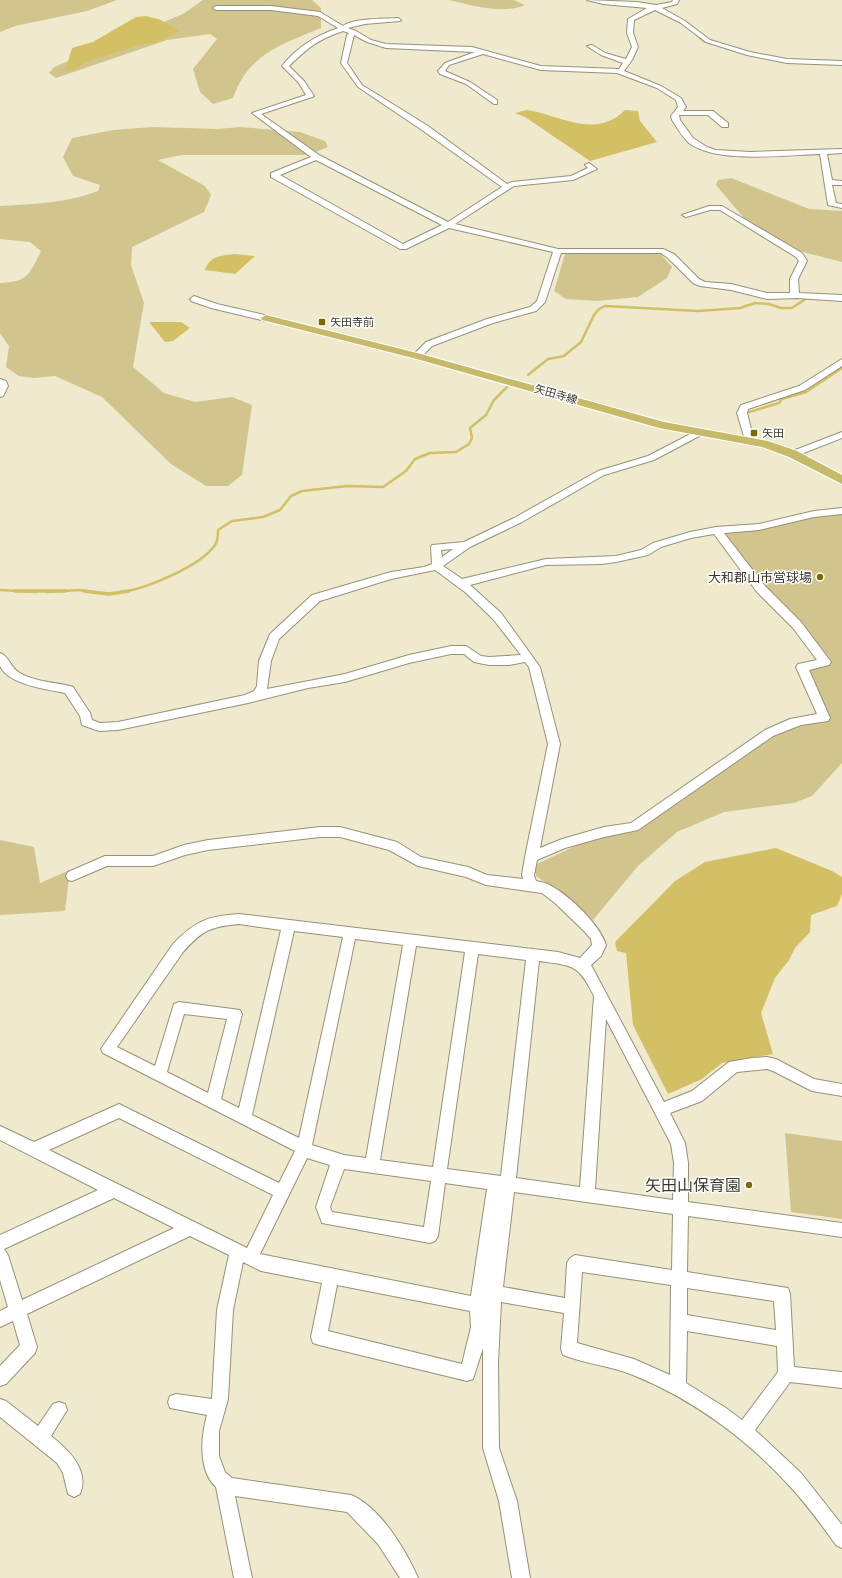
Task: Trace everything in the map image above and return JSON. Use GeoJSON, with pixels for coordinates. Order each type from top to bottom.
{"type":"FeatureCollection","features":[{"type":"Feature","properties":{"kind":"main road","name":"矢田寺線"},"geometry":{"type":"LineString","coordinates":[[266,318],[417,356],[648,421],[775,447],[793,454],[842,480]]}},
{"type":"Feature","properties":{"kind":"street"},"geometry":{"type":"LineString","coordinates":[[223,0],[216,8],[271,8],[320,14],[343,29],[354,32],[369,41],[386,46],[466,48],[483,51],[541,68],[598,69],[620,72],[674,95],[681,103],[681,110],[677,113],[676,120],[690,140],[704,149],[716,152],[750,154],[842,151]]}},
{"type":"Feature","properties":{"kind":"street"},"geometry":{"type":"LineString","coordinates":[[590,0],[655,7],[684,22],[705,39],[717,45],[744,52],[787,61],[842,63]]}},
{"type":"Feature","properties":{"kind":"street"},"geometry":{"type":"LineString","coordinates":[[620,72],[635,47],[630,33],[631,19],[655,7],[670,4],[676,0]]}},
{"type":"Feature","properties":{"kind":"street"},"geometry":{"type":"LineString","coordinates":[[398,20],[351,24],[343,29],[320,37],[307,45],[285,66],[302,82],[310,96],[256,113],[316,157],[448,224],[558,251],[663,251],[671,256],[696,282],[703,284],[731,287],[756,295],[796,295],[842,298]]}},
{"type":"Feature","properties":{"kind":"street"},"geometry":{"type":"LineString","coordinates":[[354,32],[350,35],[344,62],[360,86],[425,128],[506,187]]}},
{"type":"Feature","properties":{"kind":"street"},"geometry":{"type":"LineString","coordinates":[[590,46],[603,54],[627,62]]}},
{"type":"Feature","properties":{"kind":"street"},"geometry":{"type":"LineString","coordinates":[[483,51],[447,64],[441,71],[448,76],[468,83],[494,102]]}},
{"type":"Feature","properties":{"kind":"street"},"geometry":{"type":"LineString","coordinates":[[677,113],[710,113],[725,126]]}},
{"type":"Feature","properties":{"kind":"street"},"geometry":{"type":"LineString","coordinates":[[823,151],[832,205],[842,206]]}},
{"type":"Feature","properties":{"kind":"street"},"geometry":{"type":"LineString","coordinates":[[316,157],[274,175],[402,247],[448,224],[512,184],[573,178],[593,169],[589,165]]}},
{"type":"Feature","properties":{"kind":"street"},"geometry":{"type":"LineString","coordinates":[[828,182],[842,183]]}},
{"type":"Feature","properties":{"kind":"street"},"geometry":{"type":"LineString","coordinates":[[686,215],[709,208],[722,208],[799,255],[804,261],[794,277],[792,284],[796,295]]}},
{"type":"Feature","properties":{"kind":"street"},"geometry":{"type":"LineString","coordinates":[[417,356],[429,344],[490,321],[533,309],[541,302],[558,251]]}},
{"type":"Feature","properties":{"kind":"street"},"geometry":{"type":"LineString","coordinates":[[194,299],[214,306],[266,318]]}},
{"type":"Feature","properties":{"kind":"street"},"geometry":{"type":"LineString","coordinates":[[749,441],[742,413],[744,407],[802,388],[842,362]]}},
{"type":"Feature","properties":{"kind":"street"},"geometry":{"type":"LineString","coordinates":[[0,382],[3,383],[0,394]]}},
{"type":"Feature","properties":{"kind":"street"},"geometry":{"type":"LineString","coordinates":[[255,696],[263,687],[265,661],[274,637],[316,598],[391,576],[426,570],[437,565],[466,545],[518,520],[601,474],[637,463],[663,452],[700,432]]}},
{"type":"Feature","properties":{"kind":"street"},"geometry":{"type":"LineString","coordinates":[[793,454],[842,435]]}},
{"type":"Feature","properties":{"kind":"street"},"geometry":{"type":"LineString","coordinates":[[462,583],[546,562],[602,561],[616,559],[644,553],[657,545],[690,535],[716,530],[759,527],[814,514],[842,511]]}},
{"type":"Feature","properties":{"kind":"street"},"geometry":{"type":"LineString","coordinates":[[531,857],[562,844],[604,832],[634,827],[766,734],[808,719],[824,718],[802,667],[825,662],[797,625],[761,590],[716,530]]}},
{"type":"Feature","properties":{"kind":"street"},"geometry":{"type":"LineString","coordinates":[[437,565],[436,547],[466,545]]}},
{"type":"Feature","properties":{"kind":"street"},"geometry":{"type":"LineString","coordinates":[[437,565],[462,583],[497,616],[534,667],[554,744],[528,875],[531,885]]}},
{"type":"Feature","properties":{"kind":"street"},"geometry":{"type":"LineString","coordinates":[[0,657],[13,674],[32,682],[69,690],[86,716],[86,722],[99,727],[118,726],[308,684],[345,678],[409,659],[451,650],[466,650],[478,658],[489,661],[509,661],[528,658]]}},
{"type":"Feature","properties":{"kind":"street"},"geometry":{"type":"LineString","coordinates":[[72,876],[110,860],[153,861],[184,850],[208,845],[331,831],[340,832],[393,846],[418,861],[468,872],[478,878],[531,885],[546,889],[560,899],[590,927],[597,937],[599,945],[596,952],[581,966]]}},
{"type":"Feature","properties":{"kind":"street"},"geometry":{"type":"LineString","coordinates":[[678,1387],[679,1279],[680,1208],[681,1155],[678,1143],[662,1110],[601,994],[591,977],[581,966],[570,960],[533,955],[289,925],[226,919],[204,925],[184,941],[108,1049],[315,1154],[340,1161],[372,1165],[440,1175],[502,1183],[680,1208],[842,1230]]}},
{"type":"Feature","properties":{"kind":"street"},"geometry":{"type":"LineString","coordinates":[[244,1118],[289,925]]}},
{"type":"Feature","properties":{"kind":"street"},"geometry":{"type":"LineString","coordinates":[[350,933],[304,1149],[283,1192],[244,1254],[225,1310],[221,1358],[222,1379],[211,1431],[211,1456],[218,1477],[228,1486],[351,1504],[360,1510],[396,1552],[409,1578]]}},
{"type":"Feature","properties":{"kind":"street"},"geometry":{"type":"LineString","coordinates":[[372,1165],[410,940]]}},
{"type":"Feature","properties":{"kind":"street"},"geometry":{"type":"LineString","coordinates":[[340,1161],[323,1207],[327,1218],[430,1236],[472,948]]}},
{"type":"Feature","properties":{"kind":"street"},"geometry":{"type":"LineString","coordinates":[[331,1277],[318,1337],[467,1373],[473,1357],[478,1327],[478,1305],[502,1183],[533,955]]}},
{"type":"Feature","properties":{"kind":"street"},"geometry":{"type":"LineString","coordinates":[[587,1195],[601,994]]}},
{"type":"Feature","properties":{"kind":"street"},"geometry":{"type":"LineString","coordinates":[[159,1075],[179,1008],[235,1014],[213,1102]]}},
{"type":"Feature","properties":{"kind":"street"},"geometry":{"type":"LineString","coordinates":[[662,1110],[697,1096],[734,1066],[767,1063],[776,1066],[812,1085],[842,1090]]}},
{"type":"Feature","properties":{"kind":"street"},"geometry":{"type":"LineString","coordinates":[[33,1150],[119,1111],[283,1192]]}},
{"type":"Feature","properties":{"kind":"street"},"geometry":{"type":"LineString","coordinates":[[0,1133],[190,1228],[244,1254],[274,1266],[478,1305]]}},
{"type":"Feature","properties":{"kind":"street"},"geometry":{"type":"LineString","coordinates":[[502,1183],[490,1363],[491,1448],[508,1501],[516,1540],[521,1578]]}},
{"type":"Feature","properties":{"kind":"street"},"geometry":{"type":"LineString","coordinates":[[0,1243],[114,1190]]}},
{"type":"Feature","properties":{"kind":"street"},"geometry":{"type":"LineString","coordinates":[[0,1319],[190,1228]]}},
{"type":"Feature","properties":{"kind":"street"},"geometry":{"type":"LineString","coordinates":[[0,1255],[29,1347],[0,1378]]}},
{"type":"Feature","properties":{"kind":"street"},"geometry":{"type":"LineString","coordinates":[[744,1432],[786,1374],[782,1294],[575,1263],[569,1349],[601,1356],[635,1367],[699,1398],[744,1432],[796,1480],[842,1539]]}},
{"type":"Feature","properties":{"kind":"street"},"geometry":{"type":"LineString","coordinates":[[494,1293],[572,1307]]}},
{"type":"Feature","properties":{"kind":"street"},"geometry":{"type":"LineString","coordinates":[[679,1322],[784,1339]]}},
{"type":"Feature","properties":{"kind":"street"},"geometry":{"type":"LineString","coordinates":[[786,1374],[842,1380]]}},
{"type":"Feature","properties":{"kind":"street"},"geometry":{"type":"LineString","coordinates":[[176,1402],[217,1408]]}},
{"type":"Feature","properties":{"kind":"street"},"geometry":{"type":"LineString","coordinates":[[0,1408],[40,1438],[68,1462],[74,1475],[74,1488]]}},
{"type":"Feature","properties":{"kind":"street"},"geometry":{"type":"LineString","coordinates":[[40,1438],[59,1410]]}},
{"type":"Feature","properties":{"kind":"street"},"geometry":{"type":"LineString","coordinates":[[224,1482],[243,1578]]}},
{"type":"Feature","properties":{"kind":"shaded area"},"geometry":{"type":"Polygon","coordinates":[[[0,0],[117,0],[87,11],[15,26],[0,32],[0,0]]]}},
{"type":"Feature","properties":{"kind":"shaded area"},"geometry":{"type":"Polygon","coordinates":[[[203,0],[312,0],[321,8],[321,28],[268,52],[248,70],[233,98],[213,104],[200,92],[193,69],[217,39],[210,34],[167,40],[56,78],[49,73],[54,67],[183,14],[203,0]]]}},
{"type":"Feature","properties":{"kind":"shaded area"},"geometry":{"type":"Polygon","coordinates":[[[449,0],[514,0],[525,5],[516,8],[497,9],[449,0]]]}},
{"type":"Feature","properties":{"kind":"shaded area"},"geometry":{"type":"Polygon","coordinates":[[[146,16],[161,20],[179,31],[158,42],[136,46],[91,60],[69,72],[65,71],[72,48],[93,42],[136,17],[146,16]]]}},
{"type":"Feature","properties":{"kind":"shaded area"},"geometry":{"type":"Polygon","coordinates":[[[527,110],[590,125],[614,119],[625,110],[638,111],[640,121],[657,142],[590,161],[525,117],[515,113],[527,110]]]}},
{"type":"Feature","properties":{"kind":"shaded area"},"geometry":{"type":"Polygon","coordinates":[[[153,127],[217,129],[240,127],[300,132],[325,141],[328,147],[308,155],[182,155],[158,160],[205,186],[211,195],[204,212],[132,247],[131,265],[144,303],[133,367],[164,393],[195,402],[232,397],[252,405],[242,475],[228,486],[206,486],[171,464],[102,397],[55,376],[34,378],[19,376],[6,367],[9,346],[0,333],[0,283],[17,281],[26,276],[41,251],[30,242],[0,239],[0,206],[38,204],[74,198],[98,191],[100,185],[73,176],[63,157],[72,138],[113,130],[153,127]]]}},
{"type":"Feature","properties":{"kind":"shaded area"},"geometry":{"type":"Polygon","coordinates":[[[731,178],[809,209],[842,211],[842,262],[799,251],[749,224],[716,185],[718,180],[731,178]]]}},
{"type":"Feature","properties":{"kind":"shaded area"},"geometry":{"type":"Polygon","coordinates":[[[234,254],[255,256],[235,274],[205,270],[207,265],[213,259],[220,256],[234,254]]]}},
{"type":"Feature","properties":{"kind":"shaded area"},"geometry":{"type":"Polygon","coordinates":[[[565,254],[661,254],[672,267],[667,278],[638,297],[597,301],[566,299],[554,291],[565,254]]]}},
{"type":"Feature","properties":{"kind":"shaded area"},"geometry":{"type":"Polygon","coordinates":[[[149,322],[181,322],[190,328],[173,341],[165,342],[149,322]]]}},
{"type":"Feature","properties":{"kind":"shaded area"},"geometry":{"type":"Polygon","coordinates":[[[842,513],[842,763],[812,796],[794,803],[724,812],[677,832],[638,866],[593,920],[569,898],[536,876],[535,865],[586,841],[644,825],[779,730],[827,716],[806,669],[830,662],[800,621],[762,585],[722,532],[755,530],[824,515],[842,513]]]}},
{"type":"Feature","properties":{"kind":"shaded area"},"geometry":{"type":"Polygon","coordinates":[[[0,840],[34,847],[40,883],[70,870],[65,911],[0,915],[0,840]]]}},
{"type":"Feature","properties":{"kind":"shaded area"},"geometry":{"type":"Polygon","coordinates":[[[776,848],[832,871],[842,877],[842,894],[837,906],[811,915],[810,932],[795,948],[789,960],[775,978],[761,1013],[773,1054],[722,1063],[702,1079],[668,1094],[633,1025],[626,953],[617,951],[615,942],[675,881],[705,862],[776,848]]]}},
{"type":"Feature","properties":{"kind":"shaded area"},"geometry":{"type":"Polygon","coordinates":[[[785,1133],[842,1141],[842,1219],[791,1212],[785,1133]]]}},
{"type":"Feature","properties":{"kind":"waterway"},"geometry":{"type":"LineString","coordinates":[[696,34],[703,41],[730,49]]}},
{"type":"Feature","properties":{"kind":"waterway"},"geometry":{"type":"LineString","coordinates":[[795,60],[842,61]]}},
{"type":"Feature","properties":{"kind":"waterway"},"geometry":{"type":"LineString","coordinates":[[528,375],[548,359],[564,356],[581,342],[594,315],[599,309],[605,306],[698,311],[740,308],[755,303],[769,304],[781,308],[792,308],[807,298],[810,298]]}},
{"type":"Feature","properties":{"kind":"waterway"},"geometry":{"type":"LineString","coordinates":[[746,413],[779,403],[782,399],[806,392],[842,368]]}},
{"type":"Feature","properties":{"kind":"waterway"},"geometry":{"type":"LineString","coordinates":[[125,592],[159,581],[186,568],[198,561],[215,545],[218,530],[232,521],[263,517],[280,510],[291,496],[302,491],[347,486],[383,487],[406,471],[415,459],[430,453],[456,452],[469,444],[472,438],[470,428],[486,415],[494,400],[507,387]]}},
{"type":"Feature","properties":{"kind":"waterway"},"geometry":{"type":"LineString","coordinates":[[0,590],[18,591]]}},
{"type":"Feature","properties":{"kind":"waterway"},"geometry":{"type":"LineString","coordinates":[[63,591],[79,590],[91,592]]}},
{"type":"Feature","properties":{"kind":"waterway"},"geometry":{"type":"LineString","coordinates":[[18,591],[63,591]]}},
{"type":"Feature","properties":{"kind":"waterway"},"geometry":{"type":"LineString","coordinates":[[18,591],[36,592]]}},
{"type":"Feature","properties":{"kind":"waterway"},"geometry":{"type":"LineString","coordinates":[[47,592],[63,591]]}},
{"type":"Feature","properties":{"kind":"waterway"},"geometry":{"type":"LineString","coordinates":[[84,591],[91,592]]}},
{"type":"Feature","properties":{"kind":"waterway"},"geometry":{"type":"LineString","coordinates":[[125,592],[129,591]]}},
{"type":"Feature","properties":{"kind":"waterway"},"geometry":{"type":"LineString","coordinates":[[91,592],[109,594],[125,592]]}},
{"type":"Feature","properties":{"kind":"place","name":"矢田寺前"},"geometry":{"type":"Point","coordinates":[322,322]}},
{"type":"Feature","properties":{"kind":"place","name":"矢田"},"geometry":{"type":"Point","coordinates":[754,433]}},
{"type":"Feature","properties":{"kind":"place","name":"大和郡山市営球場"},"geometry":{"type":"Point","coordinates":[820,577]}},
{"type":"Feature","properties":{"kind":"place","name":"矢田山保育園"},"geometry":{"type":"Point","coordinates":[749,1185]}}]}
